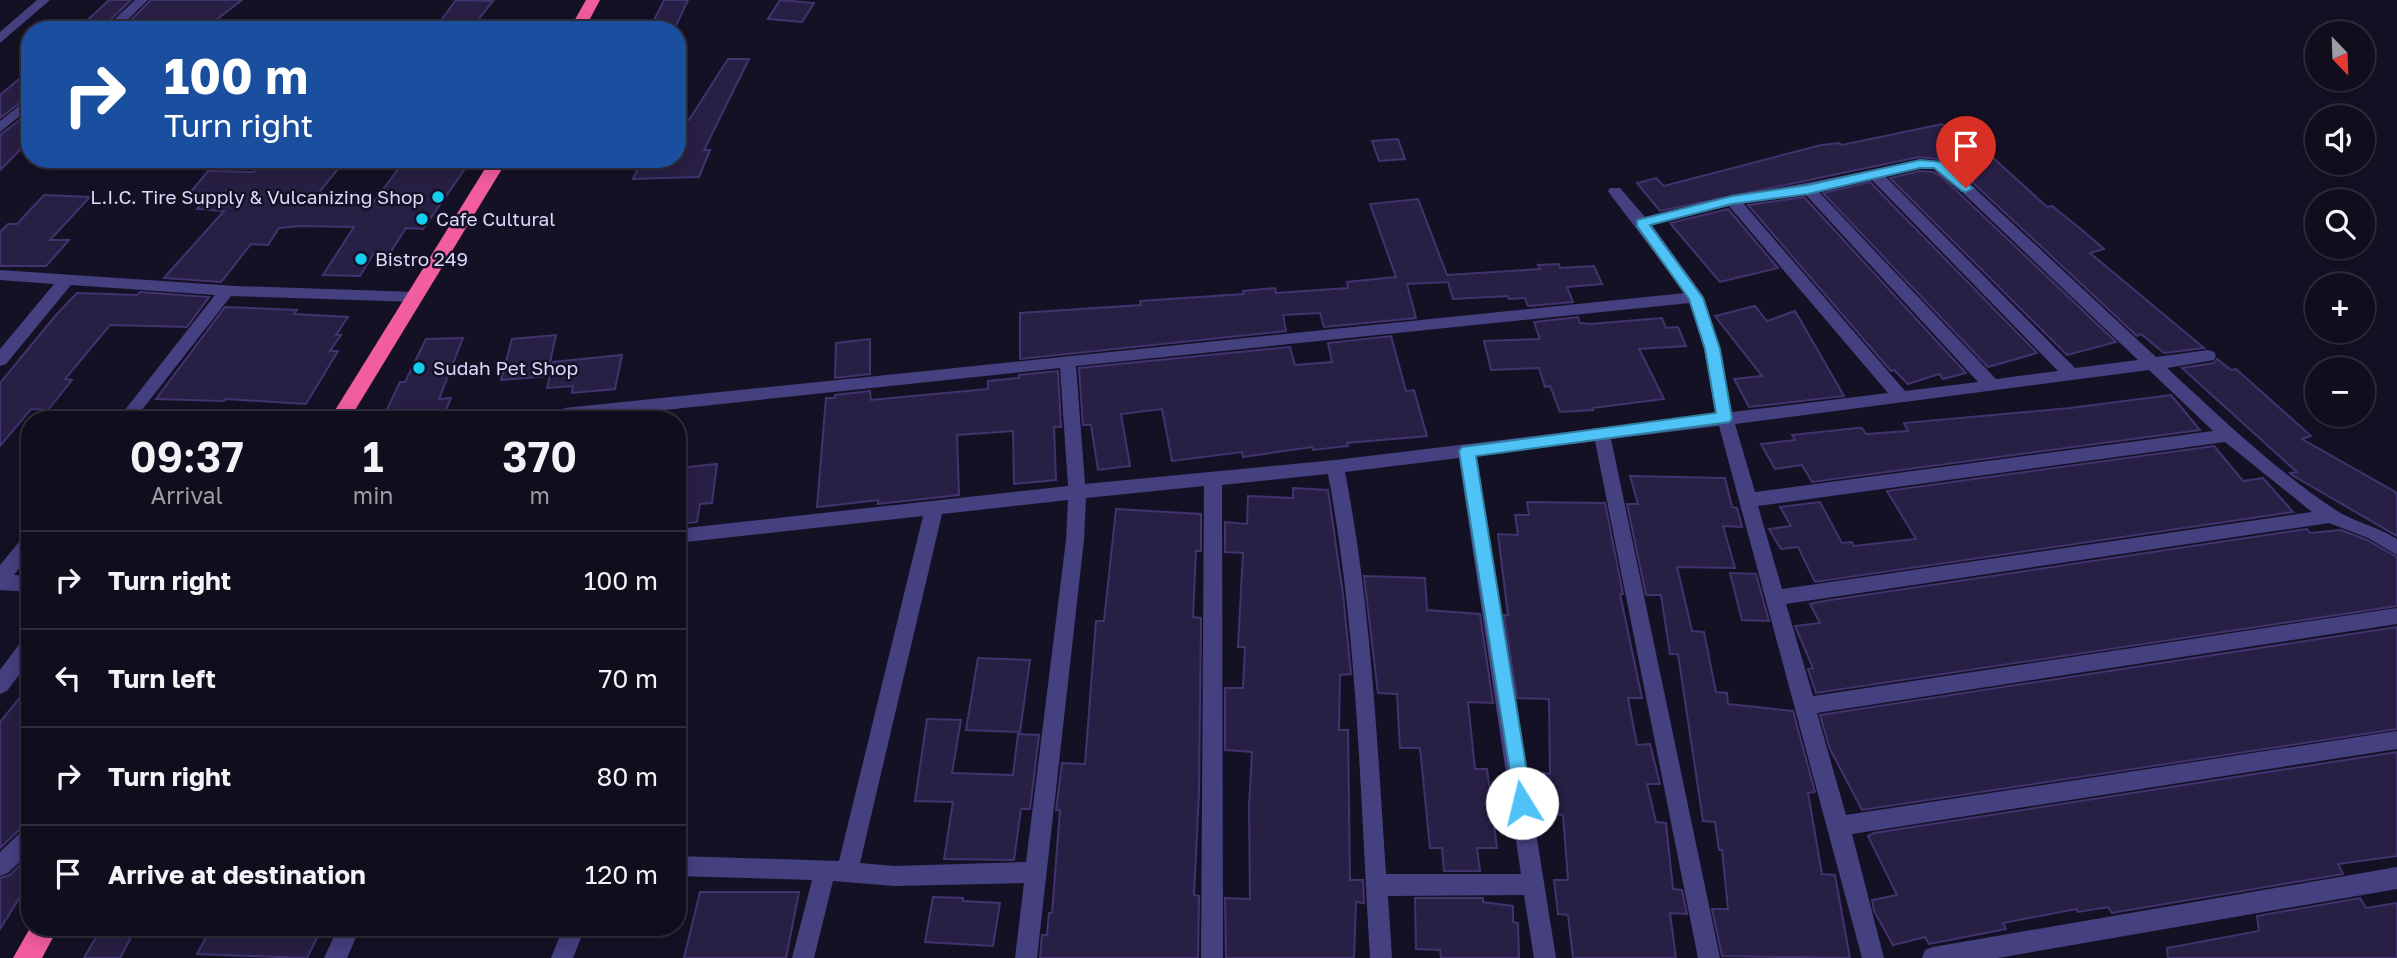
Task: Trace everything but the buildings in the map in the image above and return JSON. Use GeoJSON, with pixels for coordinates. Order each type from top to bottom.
{"type":"FeatureCollection","features":[{"type":"Feature","properties":{"kind":"highway"},"geometry":{"type":"LineString","coordinates":[[581,21],[593,0]]}},
{"type":"Feature","properties":{"kind":"highway"},"geometry":{"type":"LineString","coordinates":[[345,411],[495,168]]}},
{"type":"Feature","properties":{"kind":"highway"},"geometry":{"type":"LineString","coordinates":[[27,958],[40,936]]}},
{"type":"Feature","properties":{"kind":"street"},"geometry":{"type":"LineString","coordinates":[[0,39],[44,0]]}},
{"type":"Feature","properties":{"kind":"street"},"geometry":{"type":"LineString","coordinates":[[119,21],[142,0]]}},
{"type":"Feature","properties":{"kind":"street"},"geometry":{"type":"LineString","coordinates":[[0,128],[21,109]]}},
{"type":"Feature","properties":{"kind":"street"},"geometry":{"type":"LineString","coordinates":[[1642,223],[1732,200],[1808,189],[1920,164],[1937,164],[1948,171],[2228,435],[2330,516],[2374,533],[2397,548]]}},
{"type":"Feature","properties":{"kind":"street"},"geometry":{"type":"LineString","coordinates":[[1874,173],[2073,375]]}},
{"type":"Feature","properties":{"kind":"street"},"geometry":{"type":"LineString","coordinates":[[1808,189],[1992,386]]}},
{"type":"Feature","properties":{"kind":"street"},"geometry":{"type":"LineString","coordinates":[[1615,191],[1642,223],[1696,298],[1712,349],[1725,418],[1839,826],[1873,958]]}},
{"type":"Feature","properties":{"kind":"street"},"geometry":{"type":"LineString","coordinates":[[1732,200],[1900,396]]}},
{"type":"Feature","properties":{"kind":"street"},"geometry":{"type":"LineString","coordinates":[[0,275],[226,290],[416,297]]}},
{"type":"Feature","properties":{"kind":"street"},"geometry":{"type":"LineString","coordinates":[[0,360],[68,278]]}},
{"type":"Feature","properties":{"kind":"street"},"geometry":{"type":"LineString","coordinates":[[132,411],[226,290]]}},
{"type":"Feature","properties":{"kind":"street"},"geometry":{"type":"LineString","coordinates":[[580,411],[1696,298]]}},
{"type":"Feature","properties":{"kind":"street"},"geometry":{"type":"LineString","coordinates":[[686,535],[1335,467],[1992,386],[2208,356]]}},
{"type":"Feature","properties":{"kind":"street"},"geometry":{"type":"LineString","coordinates":[[1026,958],[1075,540],[1077,492],[1068,361]]}},
{"type":"Feature","properties":{"kind":"street"},"geometry":{"type":"LineString","coordinates":[[1602,435],[1709,958]]}},
{"type":"Feature","properties":{"kind":"street"},"geometry":{"type":"LineString","coordinates":[[1748,500],[2228,435]]}},
{"type":"Feature","properties":{"kind":"street"},"geometry":{"type":"LineString","coordinates":[[1467,451],[1545,958]]}},
{"type":"Feature","properties":{"kind":"street"},"geometry":{"type":"LineString","coordinates":[[1335,467],[1350,544],[1378,885],[1381,958]]}},
{"type":"Feature","properties":{"kind":"street"},"geometry":{"type":"LineString","coordinates":[[1212,958],[1213,478]]}},
{"type":"Feature","properties":{"kind":"street"},"geometry":{"type":"LineString","coordinates":[[803,958],[836,871],[934,508]]}},
{"type":"Feature","properties":{"kind":"street"},"geometry":{"type":"LineString","coordinates":[[1776,598],[2330,516]]}},
{"type":"Feature","properties":{"kind":"street"},"geometry":{"type":"LineString","coordinates":[[21,553],[0,580],[21,583]]}},
{"type":"Feature","properties":{"kind":"street"},"geometry":{"type":"LineString","coordinates":[[1804,706],[2397,616]]}},
{"type":"Feature","properties":{"kind":"street"},"geometry":{"type":"LineString","coordinates":[[0,684],[21,657]]}},
{"type":"Feature","properties":{"kind":"street"},"geometry":{"type":"LineString","coordinates":[[1839,826],[2397,740]]}},
{"type":"Feature","properties":{"kind":"street"},"geometry":{"type":"LineString","coordinates":[[0,866],[21,846]]}},
{"type":"Feature","properties":{"kind":"street"},"geometry":{"type":"LineString","coordinates":[[686,866],[836,871],[894,876],[1036,872]]}},
{"type":"Feature","properties":{"kind":"street"},"geometry":{"type":"LineString","coordinates":[[1933,958],[2397,878]]}},
{"type":"Feature","properties":{"kind":"street"},"geometry":{"type":"LineString","coordinates":[[1378,885],[1535,884]]}},
{"type":"Feature","properties":{"kind":"street"},"geometry":{"type":"LineString","coordinates":[[335,958],[345,936]]}},
{"type":"Feature","properties":{"kind":"street"},"geometry":{"type":"LineString","coordinates":[[562,958],[570,936]]}},
{"type":"Feature","properties":{"kind":"place","name":"L.I.C. Tire Supply & Vulcanizing Shop"},"geometry":{"type":"Point","coordinates":[438,197]}},
{"type":"Feature","properties":{"kind":"place","name":"Cafe Cultural"},"geometry":{"type":"Point","coordinates":[422,219]}},
{"type":"Feature","properties":{"kind":"place","name":"Bistro 249"},"geometry":{"type":"Point","coordinates":[361,259]}},
{"type":"Feature","properties":{"kind":"place","name":"Sudah Pet Shop"},"geometry":{"type":"Point","coordinates":[419,368]}},
{"type":"Feature","properties":{"kind":"route"},"geometry":{"type":"LineString","coordinates":[[1522,803],[1467,451],[1725,418],[1712,349],[1696,298],[1642,223],[1732,200],[1808,189],[1920,164],[1937,164],[1966,188]]}}]}
